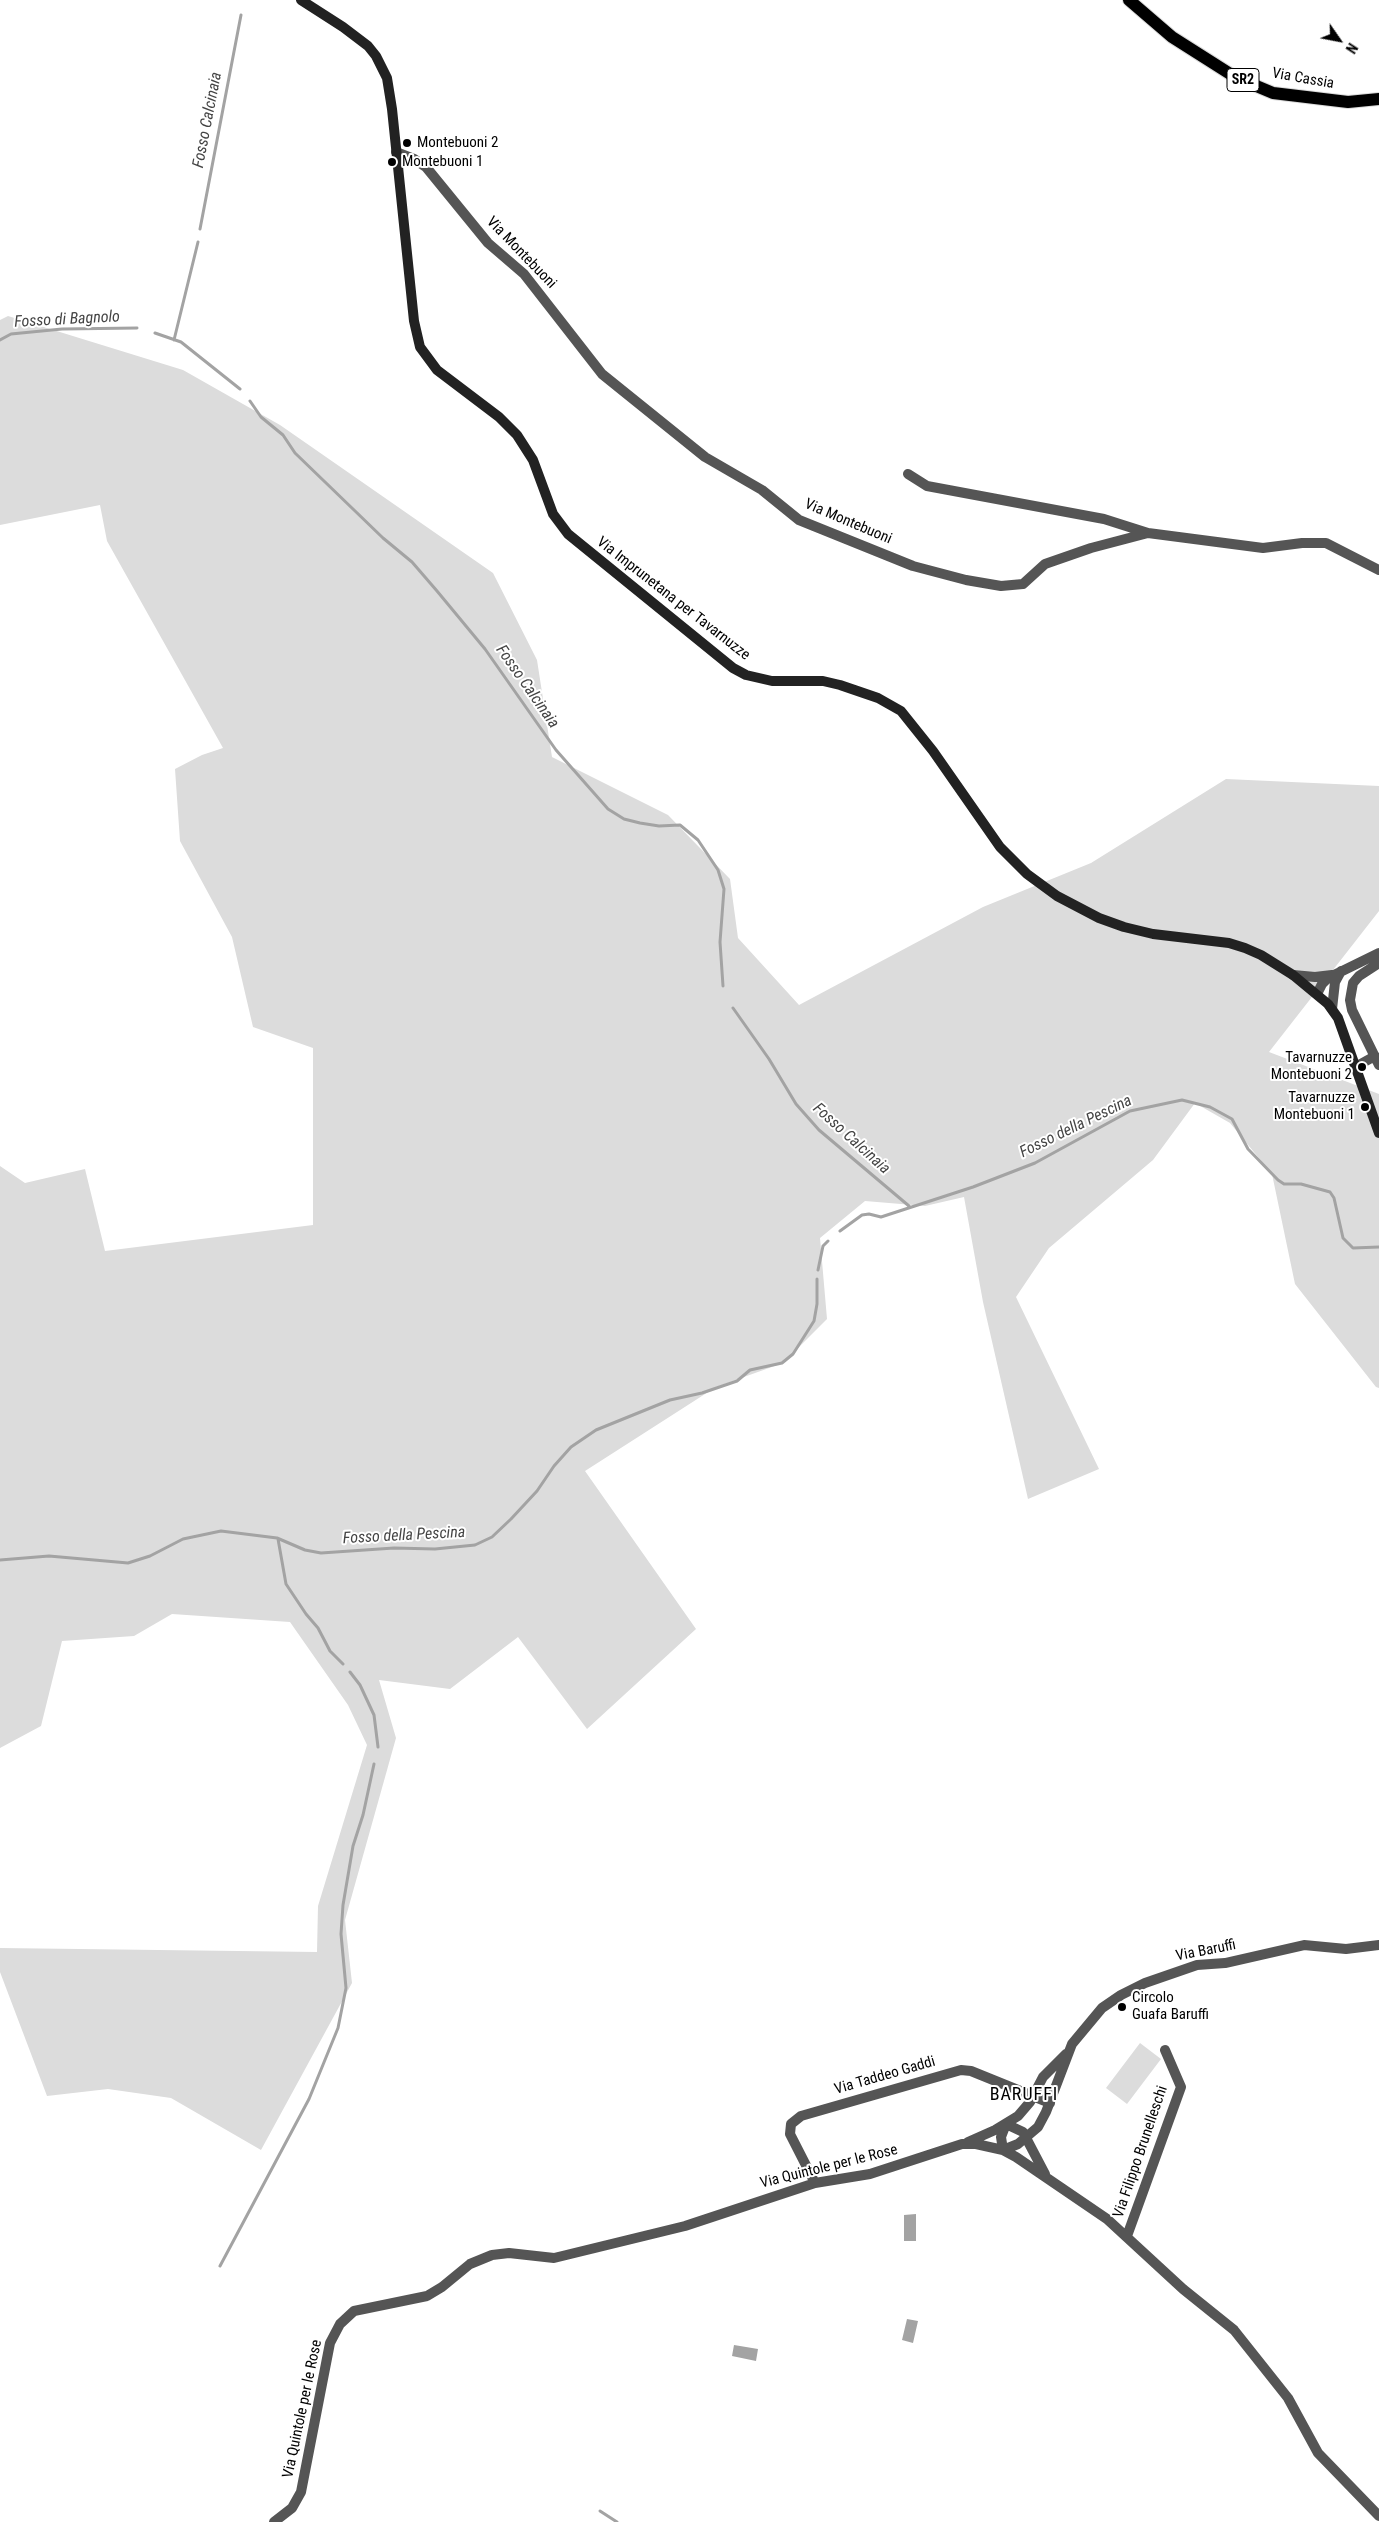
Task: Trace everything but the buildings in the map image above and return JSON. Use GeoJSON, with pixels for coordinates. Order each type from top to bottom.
{"type":"FeatureCollection","features":[{"type":"Feature","properties":{"kind":"main road","name":"Via Imprunetana per Tavarnuzze"},"geometry":{"type":"LineString","coordinates":[[301,0],[358,37],[376,56],[387,78],[390,91],[414,321],[420,347],[437,370],[492,411],[517,435],[533,460],[553,514],[568,534],[733,668],[751,677],[772,681],[823,681],[840,685],[878,698],[900,711],[934,750],[1000,846],[1015,864],[1057,896],[1099,918],[1124,927],[1245,948],[1261,955],[1293,975],[1332,1009],[1356,1066],[1379,1133]]}},
{"type":"Feature","properties":{"kind":"main road","name":"Via Cassia"},"geometry":{"type":"LineString","coordinates":[[1129,0],[1144,14],[1188,47],[1235,77],[1273,93],[1348,102],[1379,99]]}},
{"type":"Feature","properties":{"kind":"street","name":"Via Montebuoni"},"geometry":{"type":"LineString","coordinates":[[396,152],[414,159],[426,167],[488,243],[524,274],[602,374],[705,457],[762,490],[799,520],[914,566],[1001,586],[1023,584],[1046,564],[1091,548],[1148,533],[1264,548],[1302,543],[1326,543],[1379,570]]}},
{"type":"Feature","properties":{"kind":"street"},"geometry":{"type":"LineString","coordinates":[[908,474],[927,486],[1104,519],[1148,533]]}},
{"type":"Feature","properties":{"kind":"street"},"geometry":{"type":"LineString","coordinates":[[1317,994],[1336,976],[1379,953]]}},
{"type":"Feature","properties":{"kind":"street"},"geometry":{"type":"LineString","coordinates":[[1356,1066],[1377,1061],[1352,1010],[1350,1000],[1353,983],[1359,976],[1379,963]]}},
{"type":"Feature","properties":{"kind":"street"},"geometry":{"type":"LineString","coordinates":[[1293,975],[1336,976]]}},
{"type":"Feature","properties":{"kind":"street"},"geometry":{"type":"LineString","coordinates":[[1332,1009],[1336,976]]}},
{"type":"Feature","properties":{"kind":"street","name":"Via Baruffi"},"geometry":{"type":"LineString","coordinates":[[1003,2150],[1027,2137],[1038,2127],[1050,2103],[1068,2052],[1082,2029],[1102,2008],[1121,1995],[1170,1973],[1197,1965],[1225,1962],[1304,1945],[1346,1949],[1379,1945]]}},
{"type":"Feature","properties":{"kind":"street","name":"Via Filippo Brunelleschi"},"geometry":{"type":"LineString","coordinates":[[1127,2236],[1181,2087],[1166,2050]]}},
{"type":"Feature","properties":{"kind":"street","name":"Via Baruffi"},"geometry":{"type":"LineString","coordinates":[[962,2144],[1006,2124],[1024,2110],[1034,2097],[1043,2077],[1068,2052]]}},
{"type":"Feature","properties":{"kind":"street","name":"Via Taddeo Gaddi"},"geometry":{"type":"LineString","coordinates":[[816,2183],[790,2134],[791,2124],[796,2118],[961,2070],[971,2071],[1050,2103]]}},
{"type":"Feature","properties":{"kind":"street"},"geometry":{"type":"LineString","coordinates":[[1003,2150],[1001,2137],[1006,2124],[1019,2129],[1027,2137],[1046,2176]]}},
{"type":"Feature","properties":{"kind":"street","name":"Via Quintole per le Rose"},"geometry":{"type":"LineString","coordinates":[[274,2522],[292,2508],[301,2492],[330,2343],[349,2314],[354,2311],[426,2296],[442,2287],[470,2264],[492,2255],[509,2253],[554,2258],[685,2226],[816,2183],[870,2174],[962,2144],[988,2146],[1003,2150],[1046,2176],[1127,2236],[1183,2289],[1234,2330],[1288,2398],[1318,2453],[1379,2516]]}},
{"type":"Feature","properties":{"kind":"shaded area"},"geometry":{"type":"Polygon","coordinates":[[[8,316],[183,370],[280,425],[493,573],[537,660],[552,757],[668,815],[730,879],[738,938],[799,1005],[983,907],[1091,863],[1226,779],[1379,786],[1379,911],[1269,1052],[1379,1094],[1379,1388],[1376,1387],[1295,1284],[1272,1174],[1230,1123],[1195,1103],[1153,1160],[1049,1248],[1016,1297],[1099,1469],[1028,1499],[983,1302],[964,1197],[925,1206],[865,1201],[820,1238],[827,1319],[783,1363],[716,1387],[585,1471],[696,1629],[587,1729],[518,1637],[450,1689],[379,1680],[396,1738],[345,1920],[352,1983],[261,2150],[171,2098],[108,2089],[47,2096],[0,1972],[0,1948],[317,1952],[318,1906],[367,1745],[348,1705],[290,1622],[172,1614],[134,1636],[62,1641],[41,1726],[0,1748],[0,1166],[25,1183],[85,1169],[105,1251],[313,1225],[313,1048],[253,1027],[232,937],[180,841],[175,769],[202,755],[223,748],[107,541],[100,505],[0,525],[0,320],[8,316]]]}},
{"type":"Feature","properties":{"kind":"shaded area"},"geometry":{"type":"Polygon","coordinates":[[[1140,2043],[1161,2059],[1127,2104],[1106,2088],[1140,2043]]]}},
{"type":"Feature","properties":{"kind":"shaded area"},"geometry":{"type":"Polygon","coordinates":[[[916,2214],[916,2241],[904,2241],[904,2215],[916,2214]]]}},
{"type":"Feature","properties":{"kind":"shaded area"},"geometry":{"type":"Polygon","coordinates":[[[907,2319],[918,2321],[913,2343],[902,2340],[907,2319]]]}},
{"type":"Feature","properties":{"kind":"shaded area"},"geometry":{"type":"Polygon","coordinates":[[[734,2345],[758,2349],[756,2361],[732,2356],[734,2345]]]}},
{"type":"Feature","properties":{"kind":"waterway","name":"Fosso Calcinaia"},"geometry":{"type":"LineString","coordinates":[[200,229],[241,15]]}},
{"type":"Feature","properties":{"kind":"waterway","name":"Fosso Calcinaia"},"geometry":{"type":"LineString","coordinates":[[174,340],[198,242]]}},
{"type":"Feature","properties":{"kind":"waterway","name":"Fosso di Bagnolo"},"geometry":{"type":"LineString","coordinates":[[0,340],[11,334],[62,329],[137,328]]}},
{"type":"Feature","properties":{"kind":"waterway","name":"Fosso Calcinaia"},"geometry":{"type":"LineString","coordinates":[[155,333],[181,342],[240,389]]}},
{"type":"Feature","properties":{"kind":"waterway","name":"Fosso Calcinaia"},"geometry":{"type":"LineString","coordinates":[[250,401],[261,417],[283,435],[295,453],[383,538],[412,562],[485,649],[556,750],[608,809],[624,819],[640,823],[659,826],[680,825],[698,840],[718,870],[724,889],[720,942],[723,986]]}},
{"type":"Feature","properties":{"kind":"waterway","name":"Fosso Calcinaia"},"geometry":{"type":"LineString","coordinates":[[733,1008],[769,1059],[796,1104],[819,1130],[909,1206]]}},
{"type":"Feature","properties":{"kind":"waterway","name":"Fosso della Pescina"},"geometry":{"type":"LineString","coordinates":[[840,1231],[862,1215],[869,1214],[881,1217],[973,1187],[1035,1163],[1130,1111],[1182,1100],[1210,1107],[1232,1119],[1248,1149],[1284,1184],[1301,1184],[1330,1192],[1334,1198],[1343,1238],[1353,1248],[1379,1247]]}},
{"type":"Feature","properties":{"kind":"waterway","name":"Fosso della Pescina"},"geometry":{"type":"LineString","coordinates":[[818,1270],[823,1246],[828,1241]]}},
{"type":"Feature","properties":{"kind":"waterway","name":"Fosso della Pescina"},"geometry":{"type":"LineString","coordinates":[[0,1560],[49,1556],[128,1563],[150,1556],[183,1539],[221,1531],[277,1538],[305,1550],[321,1553],[394,1548],[435,1549],[475,1545],[492,1537],[511,1519],[537,1491],[554,1466],[571,1447],[596,1430],[670,1400],[702,1393],[737,1381],[750,1370],[782,1363],[793,1354],[814,1321],[817,1304],[817,1279]]}},
{"type":"Feature","properties":{"kind":"waterway"},"geometry":{"type":"LineString","coordinates":[[278,1539],[286,1584],[318,1628],[330,1651],[343,1664]]}},
{"type":"Feature","properties":{"kind":"waterway"},"geometry":{"type":"LineString","coordinates":[[350,1672],[360,1685],[374,1715],[378,1747]]}},
{"type":"Feature","properties":{"kind":"waterway"},"geometry":{"type":"LineString","coordinates":[[220,2266],[309,2099],[338,2028],[346,1988],[341,1934],[343,1905],[353,1846],[363,1815],[374,1764]]}},
{"type":"Feature","properties":{"kind":"waterway"},"geometry":{"type":"LineString","coordinates":[[600,2511],[617,2522]]}},
{"type":"Feature","properties":{"kind":"place","name":"Montebuoni 2"},"geometry":{"type":"Point","coordinates":[407,143]}},
{"type":"Feature","properties":{"kind":"place","name":"Montebuoni 1"},"geometry":{"type":"Point","coordinates":[392,162]}},
{"type":"Feature","properties":{"kind":"place","name":"Tavarnuzze Montebuoni 2"},"geometry":{"type":"Point","coordinates":[1362,1067]}},
{"type":"Feature","properties":{"kind":"place","name":"Tavarnuzze Montebuoni 1"},"geometry":{"type":"Point","coordinates":[1365,1107]}},
{"type":"Feature","properties":{"kind":"place","name":"Circolo Guafa Baruffi"},"geometry":{"type":"Point","coordinates":[1122,2007]}},
{"type":"Feature","properties":{"kind":"district","name":"BARUFFI"},"geometry":{"type":"Point","coordinates":[1024,2095]}}]}
